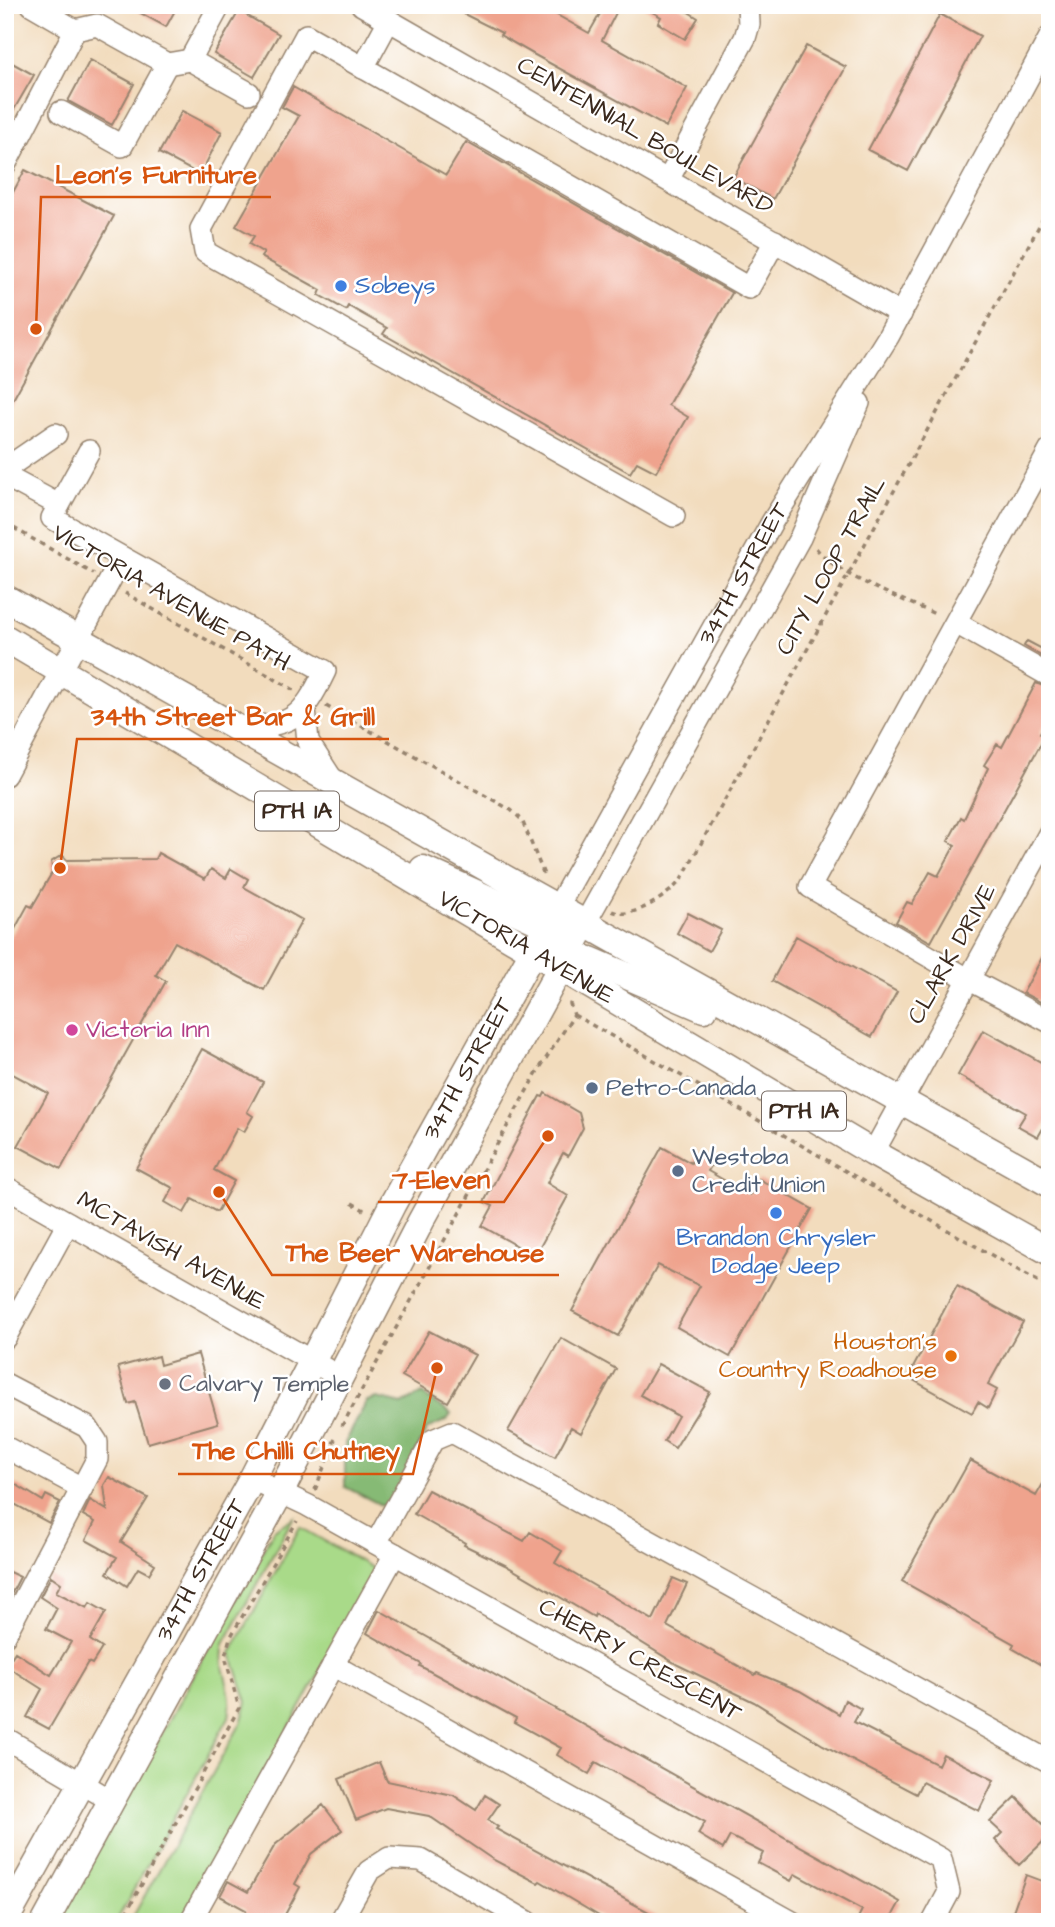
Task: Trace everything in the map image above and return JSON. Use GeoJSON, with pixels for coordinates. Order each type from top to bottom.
{"type":"FeatureCollection","features":[{"type":"Feature","properties":{"kind":"main road","name":"VICTORIA AVENUE"},"geometry":{"type":"LineString","coordinates":[[5,598],[334,782],[551,917],[584,925],[1050,1184]]}},
{"type":"Feature","properties":{"kind":"main road","name":"VICTORIA AVENUE"},"geometry":{"type":"LineString","coordinates":[[5,638],[531,950],[565,960],[873,1153],[1050,1252]]}},
{"type":"Feature","properties":{"kind":"main road"},"geometry":{"type":"LineString","coordinates":[[306,817],[551,917]]}},
{"type":"Feature","properties":{"kind":"main road","name":"34TH STREET"},"geometry":{"type":"LineString","coordinates":[[5,1921],[252,1479],[310,1360],[391,1205],[551,917]]}},
{"type":"Feature","properties":{"kind":"main road","name":"34TH STREET"},"geometry":{"type":"LineString","coordinates":[[45,1922],[281,1493],[338,1376],[584,925]]}},
{"type":"Feature","properties":{"kind":"main road"},"geometry":{"type":"LineString","coordinates":[[565,960],[829,1062]]}},
{"type":"Feature","properties":{"kind":"main road"},"geometry":{"type":"LineString","coordinates":[[391,1205],[421,1221]]}},
{"type":"Feature","properties":{"kind":"street"},"geometry":{"type":"LineString","coordinates":[[33,5],[75,30],[97,25],[167,64],[190,60],[250,93]]}},
{"type":"Feature","properties":{"kind":"street"},"geometry":{"type":"LineString","coordinates":[[190,60],[220,5]]}},
{"type":"Feature","properties":{"kind":"street","name":"CENTENNIAL BOULEVARD"},"geometry":{"type":"LineString","coordinates":[[362,5],[901,314]]}},
{"type":"Feature","properties":{"kind":"street"},"geometry":{"type":"LineString","coordinates":[[668,180],[745,38],[749,24],[748,5]]}},
{"type":"Feature","properties":{"kind":"street"},"geometry":{"type":"LineString","coordinates":[[363,68],[388,20]]}},
{"type":"Feature","properties":{"kind":"street"},"geometry":{"type":"LineString","coordinates":[[5,165],[75,30]]}},
{"type":"Feature","properties":{"kind":"street"},"geometry":{"type":"LineString","coordinates":[[674,516],[205,252],[201,229],[306,35],[749,288],[775,241]]}},
{"type":"Feature","properties":{"kind":"street","name":"34TH STREET"},"geometry":{"type":"LineString","coordinates":[[551,917],[752,558],[888,337],[1050,37]]}},
{"type":"Feature","properties":{"kind":"street"},"geometry":{"type":"LineString","coordinates":[[61,112],[122,146],[167,64]]}},
{"type":"Feature","properties":{"kind":"street","name":"34TH STREET"},"geometry":{"type":"LineString","coordinates":[[584,925],[800,538],[888,337]]}},
{"type":"Feature","properties":{"kind":"street"},"geometry":{"type":"LineString","coordinates":[[5,469],[56,434]]}},
{"type":"Feature","properties":{"kind":"street"},"geometry":{"type":"LineString","coordinates":[[1050,450],[810,887],[968,979],[1050,1022]]}},
{"type":"Feature","properties":{"kind":"street"},"geometry":{"type":"LineString","coordinates":[[89,451],[52,518],[325,671],[309,704],[308,742],[334,782]]}},
{"type":"Feature","properties":{"kind":"street"},"geometry":{"type":"LineString","coordinates":[[5,476],[59,505]]}},
{"type":"Feature","properties":{"kind":"street"},"geometry":{"type":"LineString","coordinates":[[5,775],[122,558]]}},
{"type":"Feature","properties":{"kind":"street"},"geometry":{"type":"LineString","coordinates":[[752,558],[780,573]]}},
{"type":"Feature","properties":{"kind":"street"},"geometry":{"type":"LineString","coordinates":[[956,623],[1050,676]]}},
{"type":"Feature","properties":{"kind":"street"},"geometry":{"type":"LineString","coordinates":[[237,727],[276,726],[309,704]]}},
{"type":"Feature","properties":{"kind":"street","name":"CLARK DRIVE"},"geometry":{"type":"LineString","coordinates":[[873,1153],[1050,832]]}},
{"type":"Feature","properties":{"kind":"street","name":"MCTAVISH AVENUE"},"geometry":{"type":"LineString","coordinates":[[5,1187],[338,1376]]}},
{"type":"Feature","properties":{"kind":"street"},"geometry":{"type":"LineString","coordinates":[[5,1338],[68,1223]]}},
{"type":"Feature","properties":{"kind":"street"},"geometry":{"type":"LineString","coordinates":[[5,1384],[87,1427],[93,1434],[97,1459],[5,1635]]}},
{"type":"Feature","properties":{"kind":"street"},"geometry":{"type":"LineString","coordinates":[[376,1543],[433,1440],[452,1432],[1050,1762]]}},
{"type":"Feature","properties":{"kind":"street"},"geometry":{"type":"LineString","coordinates":[[5,1447],[82,1488]]}},
{"type":"Feature","properties":{"kind":"street","name":"CHERRY CRESCENT"},"geometry":{"type":"LineString","coordinates":[[252,1479],[376,1543],[941,1859],[949,1892],[933,1922]]}},
{"type":"Feature","properties":{"kind":"street"},"geometry":{"type":"LineString","coordinates":[[190,1922],[395,1554]]}},
{"type":"Feature","properties":{"kind":"street"},"geometry":{"type":"LineString","coordinates":[[333,1665],[792,1922]]}},
{"type":"Feature","properties":{"kind":"street"},"geometry":{"type":"LineString","coordinates":[[5,1738],[112,1801]]}},
{"type":"Feature","properties":{"kind":"street"},"geometry":{"type":"LineString","coordinates":[[340,1922],[369,1871],[389,1858],[421,1860],[528,1922]]}},
{"type":"Feature","properties":{"kind":"path","name":"CITY LOOP TRAIL"},"geometry":{"type":"LineString","coordinates":[[617,914],[660,901],[681,880],[1050,206]]}},
{"type":"Feature","properties":{"kind":"path","name":"VICTORIA AVENUE PATH"},"geometry":{"type":"LineString","coordinates":[[5,523],[309,704],[511,810],[522,820],[544,875]]}},
{"type":"Feature","properties":{"kind":"path"},"geometry":{"type":"LineString","coordinates":[[800,538],[848,572],[956,623]]}},
{"type":"Feature","properties":{"kind":"path"},"geometry":{"type":"LineString","coordinates":[[570,1004],[574,1015],[718,1096],[912,1212],[1050,1288]]}},
{"type":"Feature","properties":{"kind":"path"},"geometry":{"type":"LineString","coordinates":[[320,1482],[334,1442],[398,1319],[536,1074],[574,1015]]}},
{"type":"Feature","properties":{"kind":"path"},"geometry":{"type":"LineString","coordinates":[[352,1203],[364,1210]]}},
{"type":"Feature","properties":{"kind":"path"},"geometry":{"type":"LineString","coordinates":[[121,1922],[239,1708],[225,1656],[230,1638],[298,1520]]}},
{"type":"Feature","properties":{"kind":"green space"},"geometry":{"type":"Polygon","coordinates":[[[422,1394],[451,1414],[447,1420],[427,1429],[397,1493],[383,1506],[345,1487],[345,1443],[367,1401],[377,1398],[402,1404],[422,1394]]]}},
{"type":"Feature","properties":{"kind":"green space"},"geometry":{"type":"Polygon","coordinates":[[[293,1518],[224,1644],[222,1653],[230,1697],[229,1717],[116,1922],[58,1922],[274,1530],[293,1518]]]}},
{"type":"Feature","properties":{"kind":"green space"},"geometry":{"type":"Polygon","coordinates":[[[300,1527],[377,1571],[180,1922],[130,1922],[241,1723],[247,1702],[231,1653],[300,1527]]]}},
{"type":"Feature","properties":{"kind":"building"},"geometry":{"type":"Polygon","coordinates":[[[126,5],[178,5],[166,27],[126,5]]]}},
{"type":"Feature","properties":{"kind":"building"},"geometry":{"type":"Polygon","coordinates":[[[446,5],[539,5],[589,33],[605,5],[620,5],[602,40],[687,88],[666,127],[500,35],[502,33],[446,5]]]}},
{"type":"Feature","properties":{"kind":"building"},"geometry":{"type":"Polygon","coordinates":[[[640,5],[677,5],[698,18],[685,39],[658,23],[661,17],[640,5]]]}},
{"type":"Feature","properties":{"kind":"building"},"geometry":{"type":"Polygon","coordinates":[[[239,11],[279,34],[254,77],[214,54],[239,11]]]}},
{"type":"Feature","properties":{"kind":"building"},"geometry":{"type":"Polygon","coordinates":[[[940,14],[980,36],[908,171],[868,150],[940,14]]]}},
{"type":"Feature","properties":{"kind":"building"},"geometry":{"type":"Polygon","coordinates":[[[806,46],[846,67],[773,199],[733,178],[806,46]]]}},
{"type":"Feature","properties":{"kind":"building"},"geometry":{"type":"Polygon","coordinates":[[[5,59],[34,75],[5,125],[5,59]]]}},
{"type":"Feature","properties":{"kind":"building"},"geometry":{"type":"Polygon","coordinates":[[[90,60],[134,84],[112,125],[68,101],[90,60]]]}},
{"type":"Feature","properties":{"kind":"building"},"geometry":{"type":"Polygon","coordinates":[[[293,87],[446,175],[466,142],[732,293],[668,405],[688,417],[656,472],[637,462],[630,473],[383,334],[387,328],[348,306],[346,310],[319,295],[321,290],[261,257],[264,253],[249,244],[254,236],[236,226],[299,116],[282,107],[293,87]]]}},
{"type":"Feature","properties":{"kind":"building"},"geometry":{"type":"Polygon","coordinates":[[[182,111],[222,132],[200,175],[159,153],[182,111]]]}},
{"type":"Feature","properties":{"kind":"building"},"geometry":{"type":"Polygon","coordinates":[[[25,170],[114,216],[5,414],[5,207],[25,170]]]}},
{"type":"Feature","properties":{"kind":"building"},"geometry":{"type":"Polygon","coordinates":[[[1027,641],[1050,653],[1050,661],[1024,646],[1027,641]]]}},
{"type":"Feature","properties":{"kind":"building"},"geometry":{"type":"Polygon","coordinates":[[[1036,683],[1050,689],[1050,715],[1040,733],[1045,736],[931,942],[896,922],[907,902],[912,904],[930,872],[938,876],[955,845],[948,841],[961,817],[964,819],[988,768],[984,765],[997,744],[1002,747],[1036,683]]]}},
{"type":"Feature","properties":{"kind":"building","name":"Victoria Inn"},"geometry":{"type":"Polygon","coordinates":[[[158,853],[205,879],[211,869],[226,878],[231,869],[248,879],[244,887],[302,920],[264,990],[175,942],[156,975],[166,981],[61,1169],[18,1146],[48,1093],[5,1070],[5,947],[28,905],[32,907],[53,871],[51,862],[62,855],[67,860],[155,859],[158,853]]]}},
{"type":"Feature","properties":{"kind":"building"},"geometry":{"type":"Polygon","coordinates":[[[688,913],[721,930],[709,951],[677,933],[688,913]]]}},
{"type":"Feature","properties":{"kind":"building"},"geometry":{"type":"Polygon","coordinates":[[[796,936],[897,992],[872,1037],[772,981],[796,936]]]}},
{"type":"Feature","properties":{"kind":"building"},"geometry":{"type":"Polygon","coordinates":[[[1050,943],[1050,1007],[1023,993],[1050,943]]]}},
{"type":"Feature","properties":{"kind":"building"},"geometry":{"type":"Polygon","coordinates":[[[983,1030],[1050,1067],[1050,1116],[1038,1137],[1018,1126],[1026,1113],[958,1075],[983,1030]]]}},
{"type":"Feature","properties":{"kind":"building"},"geometry":{"type":"Polygon","coordinates":[[[202,1049],[263,1082],[247,1112],[253,1116],[244,1132],[237,1128],[214,1170],[234,1181],[217,1212],[192,1199],[184,1213],[165,1202],[173,1188],[136,1168],[202,1049]]]}},
{"type":"Feature","properties":{"kind":"building"},"geometry":{"type":"Polygon","coordinates":[[[545,1093],[579,1113],[583,1128],[568,1156],[563,1153],[547,1183],[568,1196],[535,1256],[482,1226],[493,1206],[484,1202],[540,1096],[543,1097],[545,1093]]]}},
{"type":"Feature","properties":{"kind":"building"},"geometry":{"type":"Polygon","coordinates":[[[662,1147],[691,1163],[696,1154],[713,1163],[708,1171],[750,1195],[759,1179],[812,1209],[730,1357],[677,1327],[700,1286],[658,1265],[618,1336],[572,1311],[662,1147]]]}},
{"type":"Feature","properties":{"kind":"building"},"geometry":{"type":"Polygon","coordinates":[[[957,1286],[1023,1322],[988,1385],[997,1390],[988,1408],[978,1402],[972,1413],[908,1377],[957,1286]]]}},
{"type":"Feature","properties":{"kind":"building"},"geometry":{"type":"Polygon","coordinates":[[[429,1331],[475,1355],[448,1402],[402,1376],[429,1331]]]}},
{"type":"Feature","properties":{"kind":"building"},"geometry":{"type":"Polygon","coordinates":[[[561,1338],[616,1369],[581,1433],[571,1427],[555,1457],[508,1431],[561,1338]]]}},
{"type":"Feature","properties":{"kind":"building","name":"Calvary Temple"},"geometry":{"type":"Polygon","coordinates":[[[198,1354],[218,1423],[148,1443],[135,1402],[128,1404],[118,1367],[158,1356],[160,1365],[198,1354]]]}},
{"type":"Feature","properties":{"kind":"building"},"geometry":{"type":"Polygon","coordinates":[[[658,1364],[710,1392],[675,1448],[664,1441],[678,1416],[640,1395],[658,1364]]]}},
{"type":"Feature","properties":{"kind":"building"},"geometry":{"type":"Polygon","coordinates":[[[970,1460],[1036,1496],[1050,1472],[1050,1670],[1012,1648],[1014,1644],[902,1581],[970,1460]]]}},
{"type":"Feature","properties":{"kind":"building"},"geometry":{"type":"Polygon","coordinates":[[[109,1477],[148,1498],[121,1542],[155,1564],[149,1574],[138,1568],[127,1586],[107,1573],[117,1557],[86,1540],[95,1522],[83,1515],[90,1500],[107,1510],[104,1485],[109,1477]]]}},
{"type":"Feature","properties":{"kind":"building"},"geometry":{"type":"Polygon","coordinates":[[[5,1478],[43,1501],[46,1495],[60,1502],[49,1523],[5,1499],[5,1478]]]}},
{"type":"Feature","properties":{"kind":"building"},"geometry":{"type":"Polygon","coordinates":[[[428,1490],[524,1541],[530,1532],[562,1551],[555,1563],[653,1620],[673,1578],[687,1584],[667,1626],[755,1675],[757,1673],[800,1691],[839,1714],[845,1700],[861,1709],[854,1722],[938,1765],[943,1754],[994,1780],[979,1811],[922,1782],[916,1794],[823,1745],[754,1702],[678,1665],[595,1614],[594,1617],[505,1565],[464,1545],[465,1543],[414,1514],[428,1490]]]}},
{"type":"Feature","properties":{"kind":"building"},"geometry":{"type":"Polygon","coordinates":[[[5,1570],[20,1577],[5,1606],[5,1570]]]}},
{"type":"Feature","properties":{"kind":"building"},"geometry":{"type":"Polygon","coordinates":[[[51,1576],[61,1583],[56,1592],[87,1608],[90,1603],[106,1612],[90,1640],[102,1648],[92,1664],[88,1662],[49,1729],[27,1717],[42,1689],[6,1666],[15,1652],[51,1675],[71,1642],[46,1629],[57,1608],[40,1597],[51,1576]]]}},
{"type":"Feature","properties":{"kind":"building"},"geometry":{"type":"Polygon","coordinates":[[[379,1610],[900,1902],[889,1922],[856,1922],[862,1910],[795,1874],[791,1881],[758,1863],[763,1853],[730,1836],[723,1849],[698,1834],[705,1822],[596,1762],[589,1774],[557,1755],[561,1748],[514,1722],[516,1718],[420,1666],[421,1664],[367,1633],[379,1610]]]}},
{"type":"Feature","properties":{"kind":"building"},"geometry":{"type":"Polygon","coordinates":[[[379,1762],[387,1781],[453,1795],[476,1810],[485,1795],[499,1804],[488,1820],[498,1827],[496,1829],[667,1922],[609,1922],[540,1881],[538,1883],[492,1859],[429,1816],[386,1808],[356,1820],[339,1779],[379,1762]]]}},
{"type":"Feature","properties":{"kind":"building"},"geometry":{"type":"Polygon","coordinates":[[[1016,1797],[1050,1831],[1050,1835],[1019,1865],[995,1840],[1002,1833],[990,1822],[1016,1797]]]}},
{"type":"Feature","properties":{"kind":"building"},"geometry":{"type":"Polygon","coordinates":[[[323,1805],[342,1830],[311,1854],[295,1884],[300,1887],[281,1922],[238,1922],[246,1910],[220,1896],[228,1881],[248,1892],[275,1845],[323,1805]]]}},
{"type":"Feature","properties":{"kind":"building"},"geometry":{"type":"Polygon","coordinates":[[[1026,1875],[1050,1884],[1050,1895],[1040,1922],[1009,1922],[1026,1875]]]}},
{"type":"Feature","properties":{"kind":"place","name":"Sobeys"},"geometry":{"type":"Point","coordinates":[341,286]}},
{"type":"Feature","properties":{"kind":"place","name":"Leon's Furniture"},"geometry":{"type":"Point","coordinates":[36,329]}},
{"type":"Feature","properties":{"kind":"place","name":"34th Street Bar & Grill"},"geometry":{"type":"Point","coordinates":[60,868]}},
{"type":"Feature","properties":{"kind":"place","name":"Victoria Inn"},"geometry":{"type":"Point","coordinates":[72,1030]}},
{"type":"Feature","properties":{"kind":"place","name":"Petro-Canada"},"geometry":{"type":"Point","coordinates":[592,1088]}},
{"type":"Feature","properties":{"kind":"place","name":"7-Eleven"},"geometry":{"type":"Point","coordinates":[548,1136]}},
{"type":"Feature","properties":{"kind":"place","name":"Westoba Credit Union"},"geometry":{"type":"Point","coordinates":[678,1171]}},
{"type":"Feature","properties":{"kind":"place","name":"The Beer Warehouse"},"geometry":{"type":"Point","coordinates":[219,1192]}},
{"type":"Feature","properties":{"kind":"place","name":"Brandon Chrysler Dodge Jeep"},"geometry":{"type":"Point","coordinates":[776,1213]}},
{"type":"Feature","properties":{"kind":"place","name":"Houston's Country Roadhouse"},"geometry":{"type":"Point","coordinates":[951,1356]}},
{"type":"Feature","properties":{"kind":"place","name":"The Chilli Chutney"},"geometry":{"type":"Point","coordinates":[437,1368]}},
{"type":"Feature","properties":{"kind":"place","name":"Calvary Temple"},"geometry":{"type":"Point","coordinates":[165,1384]}}]}
